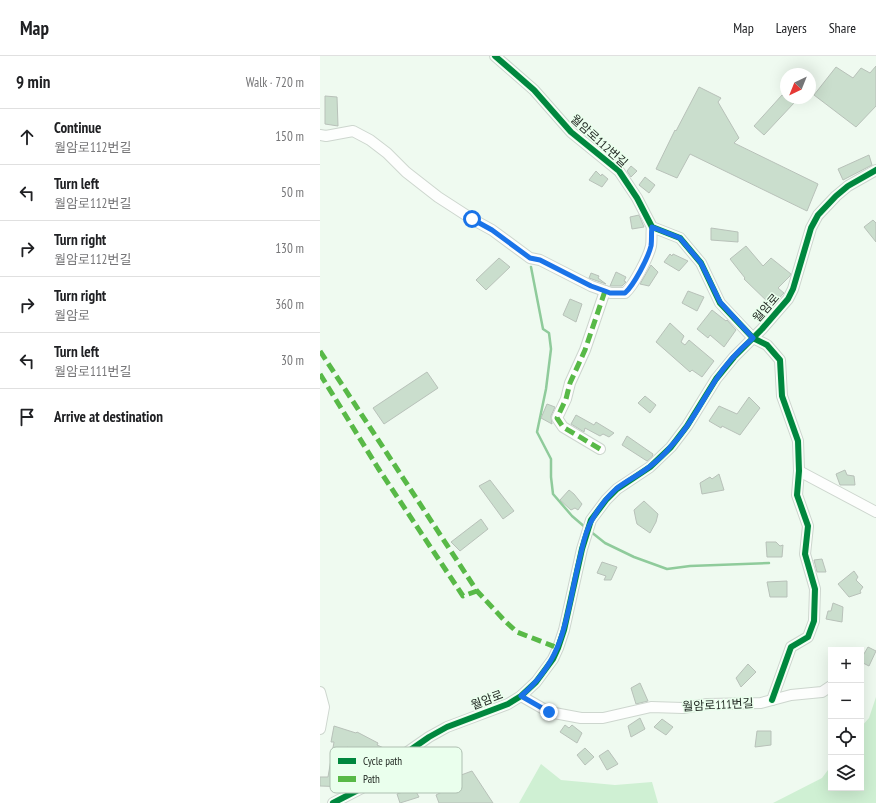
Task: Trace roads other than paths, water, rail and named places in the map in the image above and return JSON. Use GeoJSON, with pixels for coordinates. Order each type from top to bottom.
{"type":"FeatureCollection","features":[{"type":"Feature","properties":{"kind":"street","name":"월암로112번길"},"geometry":{"type":"LineString","coordinates":[[495,56],[534,90],[571,132],[618,171],[637,198],[652,227]]}},
{"type":"Feature","properties":{"kind":"street"},"geometry":{"type":"LineString","coordinates":[[320,135],[326,136],[353,130],[370,140],[406,172],[438,197],[492,230],[530,258],[540,260],[591,286],[610,293],[625,293],[638,276],[650,247],[652,227],[680,238],[701,263],[720,302],[753,338],[767,344],[780,360],[782,396],[798,441],[799,471],[797,494],[808,526],[805,554],[815,589],[814,621],[808,637],[791,647],[772,700]]}},
{"type":"Feature","properties":{"kind":"street","name":"월암로"},"geometry":{"type":"LineString","coordinates":[[415,747],[447,727],[508,704],[521,696],[543,673],[558,648],[564,630],[575,574],[587,529],[591,520],[606,500],[617,489],[650,467],[671,447],[687,426],[716,379],[734,357],[782,308],[793,289],[811,228],[818,215],[848,186],[876,170]]}},
{"type":"Feature","properties":{"kind":"street"},"geometry":{"type":"LineString","coordinates":[[600,449],[563,427],[557,418],[566,399],[570,383],[585,350],[605,291]]}},
{"type":"Feature","properties":{"kind":"street"},"geometry":{"type":"LineString","coordinates":[[799,471],[876,512]]}},
{"type":"Feature","properties":{"kind":"street","name":"월암로111번길"},"geometry":{"type":"LineString","coordinates":[[521,696],[549,712],[581,718],[603,718],[651,707],[683,708],[707,704],[761,703],[791,695],[822,692],[828,688]]}},
{"type":"Feature","properties":{"kind":"street"},"geometry":{"type":"LineString","coordinates":[[320,692],[324,707],[320,729]]}},
{"type":"Feature","properties":{"kind":"street","name":"월암로"},"geometry":{"type":"LineString","coordinates":[[333,803],[352,793]]}},
{"type":"Feature","properties":{"kind":"waterway"},"geometry":{"type":"LineString","coordinates":[[531,267],[543,329],[549,333],[551,349],[546,389],[537,432],[551,459],[553,494],[572,516],[586,528]]}},
{"type":"Feature","properties":{"kind":"waterway"},"geometry":{"type":"LineString","coordinates":[[590,531],[605,543],[634,557],[667,569],[690,566],[769,563]]}}]}
